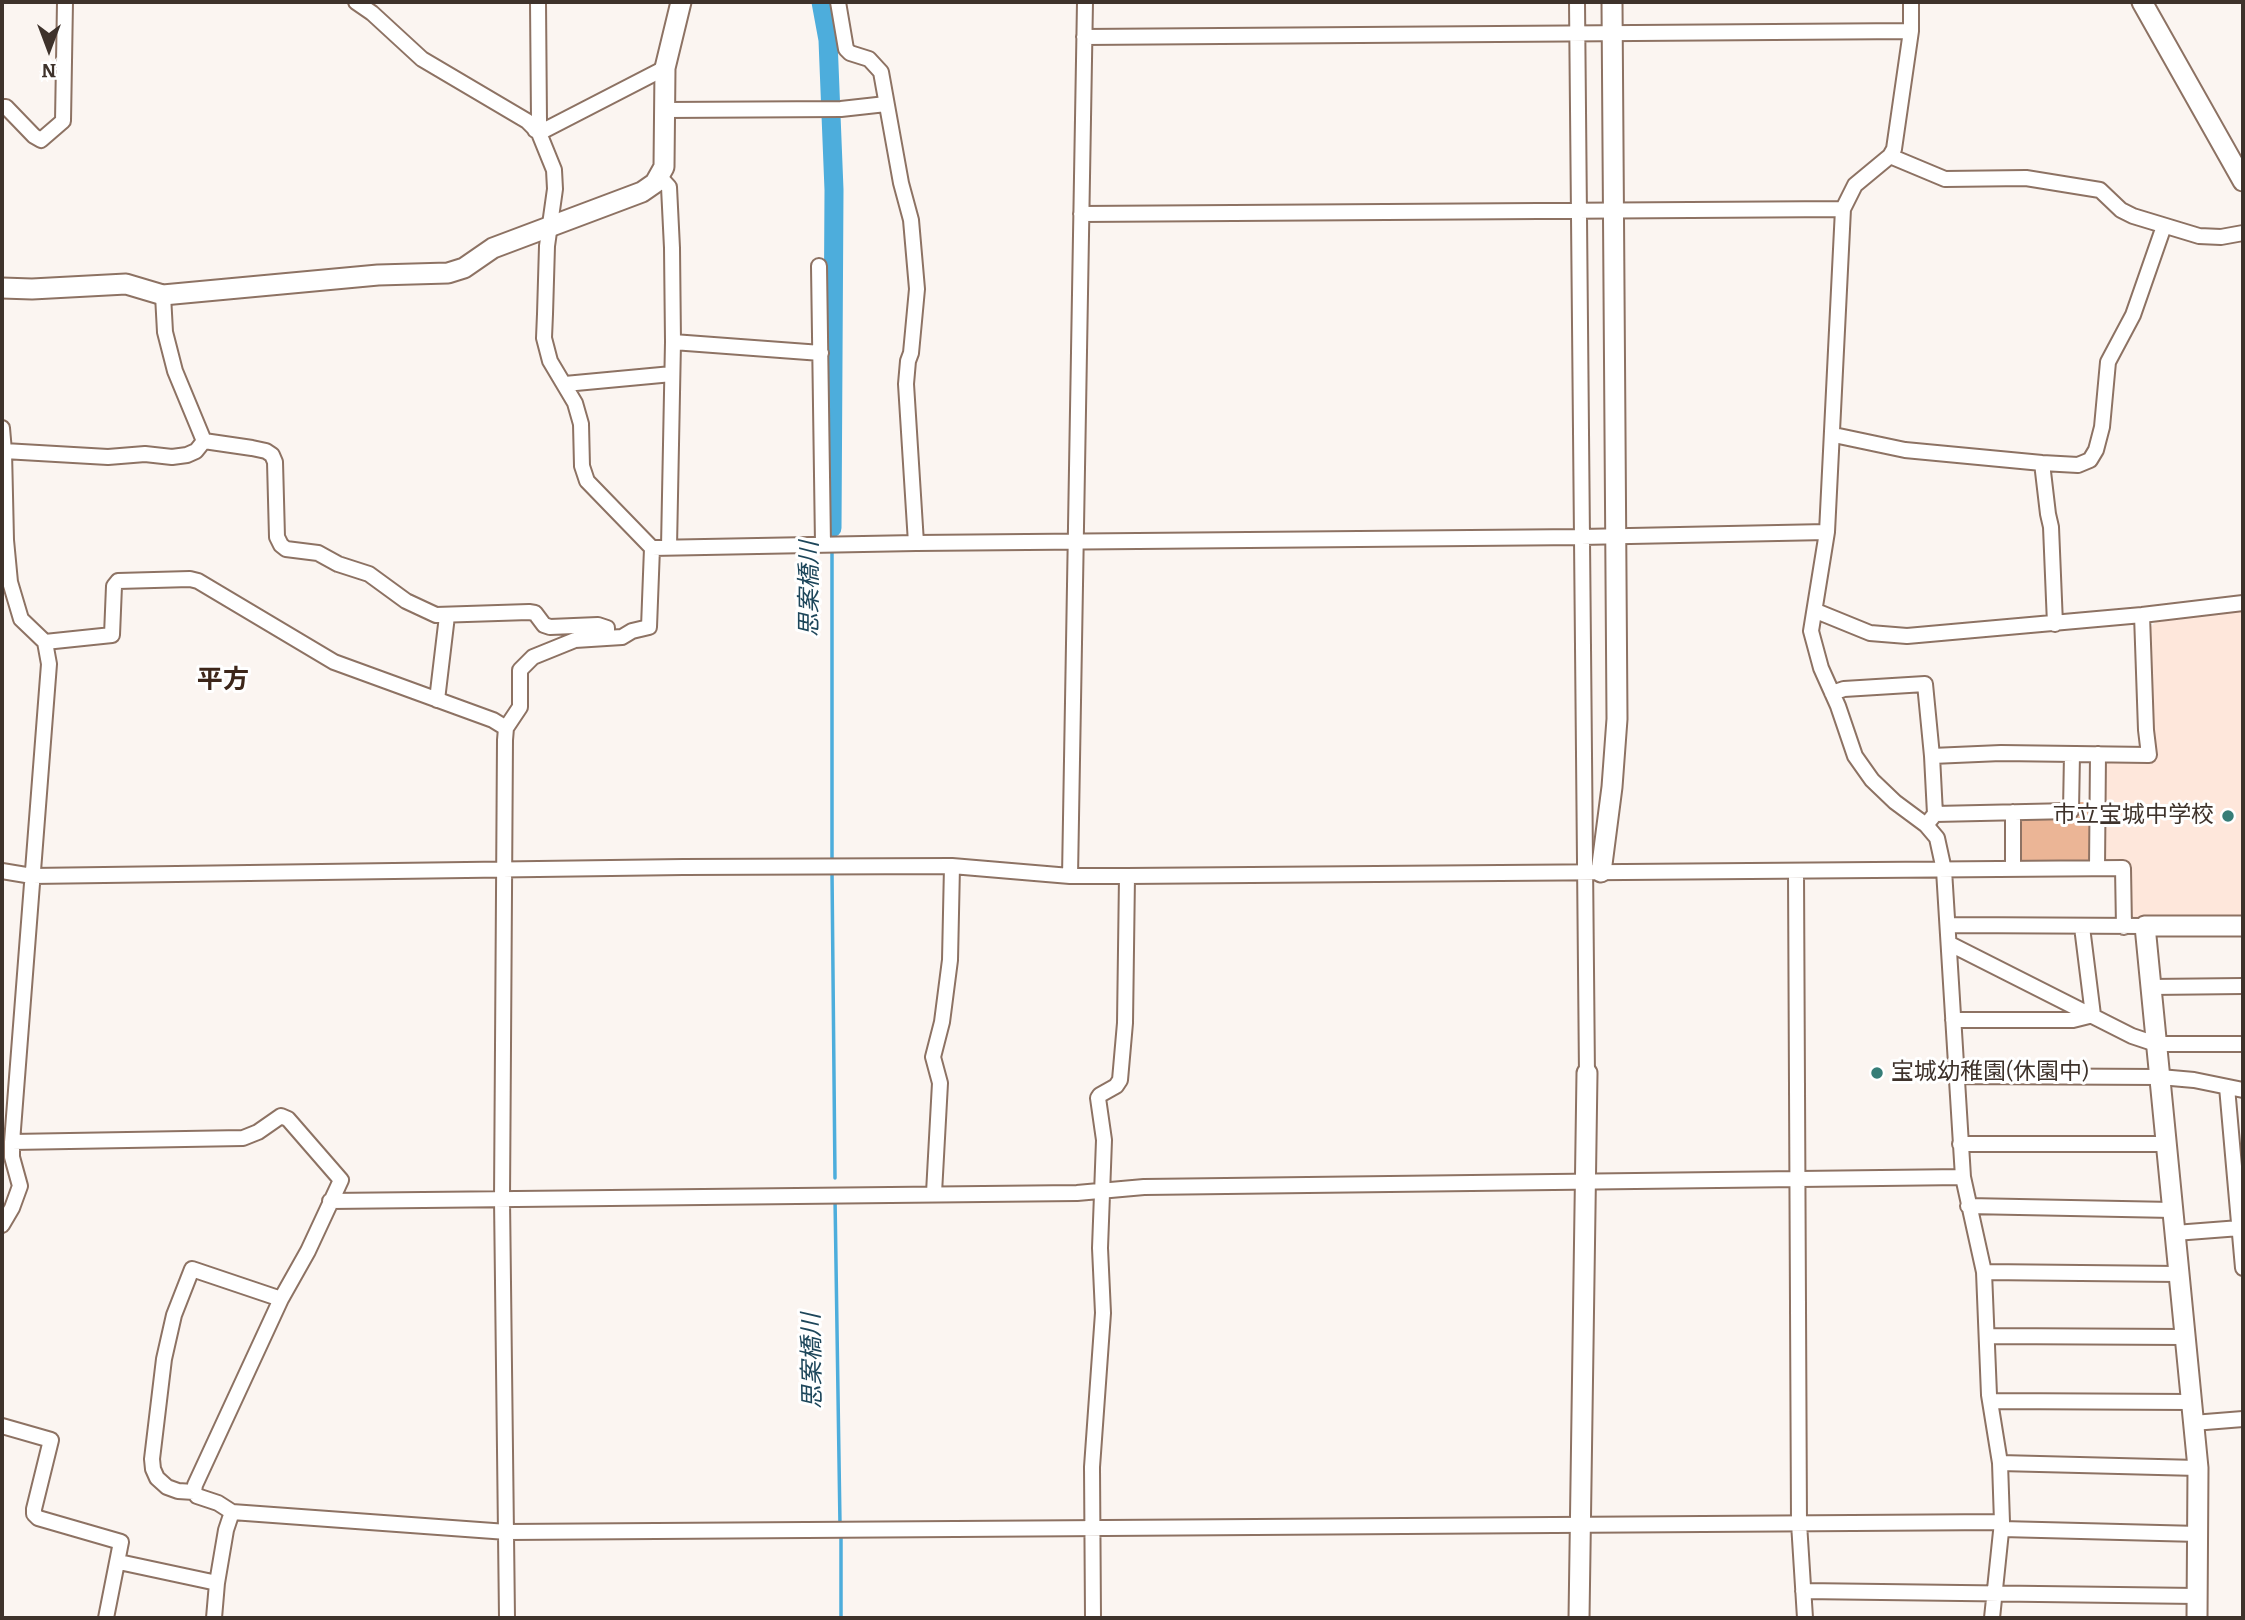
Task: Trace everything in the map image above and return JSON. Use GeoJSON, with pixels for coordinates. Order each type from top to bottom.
{"type":"FeatureCollection","features":[{"type":"Feature","properties":{"kind":"street"},"geometry":{"type":"LineString","coordinates":[[2,107],[6,107],[41,140],[63,121],[65,2]]}},
{"type":"Feature","properties":{"kind":"street"},"geometry":{"type":"LineString","coordinates":[[355,2],[372,13],[422,59],[527,121],[537,132],[554,170],[555,189],[547,246],[544,338],[550,361],[575,403],[581,424],[582,466],[587,481],[652,548],[649,627],[632,631],[622,637],[575,640],[546,650],[523,665],[519,682],[520,707],[506,728],[502,1199],[507,1618]]}},
{"type":"Feature","properties":{"kind":"street"},"geometry":{"type":"LineString","coordinates":[[537,132],[538,2]]}},
{"type":"Feature","properties":{"kind":"street"},"geometry":{"type":"LineString","coordinates":[[2,288],[126,284],[163,295],[378,275],[448,273],[464,268],[493,248],[642,192],[655,183],[664,167],[665,68],[681,2]]}},
{"type":"Feature","properties":{"kind":"street"},"geometry":{"type":"LineString","coordinates":[[838,2],[846,49],[850,54],[869,59],[881,72],[901,183],[911,219],[917,289],[906,384],[916,543]]}},
{"type":"Feature","properties":{"kind":"street"},"geometry":{"type":"LineString","coordinates":[[1070,876],[1085,2]]}},
{"type":"Feature","properties":{"kind":"street"},"geometry":{"type":"LineString","coordinates":[[1577,2],[1581,537],[1592,872],[1584,1181],[1579,1618]]}},
{"type":"Feature","properties":{"kind":"street"},"geometry":{"type":"LineString","coordinates":[[1592,872],[1612,787],[1617,719],[1612,2]]}},
{"type":"Feature","properties":{"kind":"street"},"geometry":{"type":"LineString","coordinates":[[1911,2],[1911,32],[1897,134],[1890,156],[1855,185],[1843,209],[1834,435],[1827,532],[1811,631],[1813,642],[1849,742],[1864,771],[1895,802],[1931,819],[2013,812],[2071,811],[2072,754]]}},
{"type":"Feature","properties":{"kind":"street"},"geometry":{"type":"LineString","coordinates":[[2142,2],[2243,181]]}},
{"type":"Feature","properties":{"kind":"street"},"geometry":{"type":"LineString","coordinates":[[1084,37],[1911,32]]}},
{"type":"Feature","properties":{"kind":"street"},"geometry":{"type":"LineString","coordinates":[[537,132],[665,68]]}},
{"type":"Feature","properties":{"kind":"street"},"geometry":{"type":"LineString","coordinates":[[665,110],[841,109],[886,104]]}},
{"type":"Feature","properties":{"kind":"street"},"geometry":{"type":"LineString","coordinates":[[1890,156],[1945,179],[2026,178],[2100,190],[2122,210],[2199,236],[2221,237],[2243,233]]}},
{"type":"Feature","properties":{"kind":"street"},"geometry":{"type":"LineString","coordinates":[[659,176],[669,187],[671,204],[673,342],[669,547]]}},
{"type":"Feature","properties":{"kind":"street"},"geometry":{"type":"LineString","coordinates":[[1081,214],[1843,209]]}},
{"type":"Feature","properties":{"kind":"street"},"geometry":{"type":"LineString","coordinates":[[1834,435],[1906,450],[2078,465],[2090,460],[2096,450],[2102,427],[2108,362],[2133,315],[2164,226]]}},
{"type":"Feature","properties":{"kind":"street"},"geometry":{"type":"LineString","coordinates":[[819,266],[829,544]]}},
{"type":"Feature","properties":{"kind":"street"},"geometry":{"type":"LineString","coordinates":[[163,295],[165,332],[175,371],[204,441]]}},
{"type":"Feature","properties":{"kind":"street"},"geometry":{"type":"LineString","coordinates":[[673,342],[821,353]]}},
{"type":"Feature","properties":{"kind":"street"},"geometry":{"type":"LineString","coordinates":[[565,384],[672,374]]}},
{"type":"Feature","properties":{"kind":"street"},"geometry":{"type":"LineString","coordinates":[[2,1225],[20,1186],[9,1153],[49,664],[44,642],[21,619],[8,601],[3,441],[108,457],[145,454],[172,457],[196,451],[204,441]]}},
{"type":"Feature","properties":{"kind":"street"},"geometry":{"type":"LineString","coordinates":[[204,441],[252,448],[272,455],[275,462],[277,537],[286,549],[318,553],[338,564],[369,574],[406,601],[436,615],[528,612],[535,613],[544,625],[550,627],[598,625],[607,628],[607,638]]}},
{"type":"Feature","properties":{"kind":"street"},"geometry":{"type":"LineString","coordinates":[[2042,463],[2051,527],[2055,624]]}},
{"type":"Feature","properties":{"kind":"street"},"geometry":{"type":"LineString","coordinates":[[652,548],[1616,537],[1827,532]]}},
{"type":"Feature","properties":{"kind":"street"},"geometry":{"type":"LineString","coordinates":[[44,642],[112,635],[114,586],[118,581],[190,579],[198,581],[334,662],[493,720],[506,728]]}},
{"type":"Feature","properties":{"kind":"street"},"geometry":{"type":"LineString","coordinates":[[1816,611],[1858,629],[1907,636],[2055,624],[2243,603]]}},
{"type":"Feature","properties":{"kind":"street"},"geometry":{"type":"LineString","coordinates":[[1932,756],[2149,755],[2142,615]]}},
{"type":"Feature","properties":{"kind":"street"},"geometry":{"type":"LineString","coordinates":[[437,700],[447,616]]}},
{"type":"Feature","properties":{"kind":"street"},"geometry":{"type":"LineString","coordinates":[[1832,693],[1844,689],[1925,684],[1932,756],[1931,819],[1944,870],[1949,925],[1955,1076],[1963,1177],[1984,1272],[1990,1401],[2000,1463],[2002,1526],[1992,1618]]}},
{"type":"Feature","properties":{"kind":"street"},"geometry":{"type":"LineString","coordinates":[[2097,869],[2098,754]]}},
{"type":"Feature","properties":{"kind":"street"},"geometry":{"type":"LineString","coordinates":[[2013,812],[2013,869]]}},
{"type":"Feature","properties":{"kind":"street"},"geometry":{"type":"LineString","coordinates":[[934,1193],[940,1083],[933,1057],[942,1022],[948,980],[952,866]]}},
{"type":"Feature","properties":{"kind":"street"},"geometry":{"type":"LineString","coordinates":[[2,871],[32,876],[952,866],[1070,876],[1127,876],[2123,868],[2124,927]]}},
{"type":"Feature","properties":{"kind":"street"},"geometry":{"type":"LineString","coordinates":[[1796,871],[1799,1523],[1805,1618]]}},
{"type":"Feature","properties":{"kind":"street"},"geometry":{"type":"LineString","coordinates":[[1093,1618],[1093,1440],[1103,1313],[1100,1191],[1104,1140],[1098,1098],[1116,1086],[1119,1080],[1125,1023],[1127,876]]}},
{"type":"Feature","properties":{"kind":"street"},"geometry":{"type":"LineString","coordinates":[[1949,925],[2243,926]]}},
{"type":"Feature","properties":{"kind":"street"},"geometry":{"type":"LineString","coordinates":[[2145,926],[2198,1468],[2197,1618]]}},
{"type":"Feature","properties":{"kind":"street"},"geometry":{"type":"LineString","coordinates":[[2082,927],[2094,1015]]}},
{"type":"Feature","properties":{"kind":"street"},"geometry":{"type":"LineString","coordinates":[[1950,944],[2132,1036],[2156,1044],[2243,1044]]}},
{"type":"Feature","properties":{"kind":"street"},"geometry":{"type":"LineString","coordinates":[[2151,987],[2243,986]]}},
{"type":"Feature","properties":{"kind":"street"},"geometry":{"type":"LineString","coordinates":[[1953,1020],[2073,1020],[2094,1015]]}},
{"type":"Feature","properties":{"kind":"street"},"geometry":{"type":"LineString","coordinates":[[1955,1076],[2160,1077],[2194,1080],[2243,1090]]}},
{"type":"Feature","properties":{"kind":"street"},"geometry":{"type":"LineString","coordinates":[[2227,1087],[2238,1175],[2243,1268]]}},
{"type":"Feature","properties":{"kind":"street"},"geometry":{"type":"LineString","coordinates":[[9,1153],[243,1139],[281,1116],[288,1119],[341,1180],[308,1251],[281,1299],[194,1492]]}},
{"type":"Feature","properties":{"kind":"street"},"geometry":{"type":"LineString","coordinates":[[1960,1144],[2167,1144]]}},
{"type":"Feature","properties":{"kind":"street"},"geometry":{"type":"LineString","coordinates":[[330,1201],[1963,1177]]}},
{"type":"Feature","properties":{"kind":"street"},"geometry":{"type":"LineString","coordinates":[[1968,1206],[2173,1210]]}},
{"type":"Feature","properties":{"kind":"street"},"geometry":{"type":"LineString","coordinates":[[2175,1233],[2240,1228]]}},
{"type":"Feature","properties":{"kind":"street"},"geometry":{"type":"LineString","coordinates":[[281,1299],[192,1269],[174,1315],[164,1359],[152,1459],[157,1478],[167,1487],[194,1492],[197,1496],[218,1503],[232,1512],[507,1532],[1799,1523],[2002,1526],[2199,1534]]}},
{"type":"Feature","properties":{"kind":"street"},"geometry":{"type":"LineString","coordinates":[[1984,1272],[2178,1274]]}},
{"type":"Feature","properties":{"kind":"street"},"geometry":{"type":"LineString","coordinates":[[1987,1336],[2184,1337]]}},
{"type":"Feature","properties":{"kind":"street"},"geometry":{"type":"LineString","coordinates":[[1990,1401],[2192,1402]]}},
{"type":"Feature","properties":{"kind":"street"},"geometry":{"type":"LineString","coordinates":[[2193,1423],[2243,1419]]}},
{"type":"Feature","properties":{"kind":"street"},"geometry":{"type":"LineString","coordinates":[[2,1426],[51,1440],[34,1514],[43,1520],[119,1540],[122,1546],[106,1618]]}},
{"type":"Feature","properties":{"kind":"street"},"geometry":{"type":"LineString","coordinates":[[2000,1463],[2198,1468]]}},
{"type":"Feature","properties":{"kind":"street"},"geometry":{"type":"LineString","coordinates":[[214,1618],[226,1530],[232,1512]]}},
{"type":"Feature","properties":{"kind":"street"},"geometry":{"type":"LineString","coordinates":[[119,1562],[217,1583]]}},
{"type":"Feature","properties":{"kind":"street"},"geometry":{"type":"LineString","coordinates":[[1803,1591],[2197,1597]]}},
{"type":"Feature","properties":{"kind":"shaded area"},"geometry":{"type":"Polygon","coordinates":[[[2243,606],[2243,918],[2129,920],[2128,863],[2100,862],[2101,794],[2105,793],[2105,760],[2153,759],[2149,629],[2161,616],[2243,606]]]}},
{"type":"Feature","properties":{"kind":"shaded area"},"geometry":{"type":"Polygon","coordinates":[[[2078,802],[2095,802],[2095,864],[2022,865],[2017,861],[2020,817],[2077,817],[2078,802]]]}},
{"type":"Feature","properties":{"kind":"waterway","name":"思案橋川"},"geometry":{"type":"LineString","coordinates":[[821,2],[828,40],[834,190],[832,528]]}},
{"type":"Feature","properties":{"kind":"waterway","name":"思案橋川"},"geometry":{"type":"LineString","coordinates":[[832,528],[832,542]]}},
{"type":"Feature","properties":{"kind":"waterway","name":"思案橋川"},"geometry":{"type":"LineString","coordinates":[[832,550],[832,864]]}},
{"type":"Feature","properties":{"kind":"waterway","name":"思案橋川"},"geometry":{"type":"LineString","coordinates":[[832,872],[835,1178]]}},
{"type":"Feature","properties":{"kind":"waterway","name":"思案橋川"},"geometry":{"type":"LineString","coordinates":[[835,1198],[840,1525]]}},
{"type":"Feature","properties":{"kind":"waterway","name":"思案橋川"},"geometry":{"type":"LineString","coordinates":[[841,1535],[841,1618]]}},
{"type":"Feature","properties":{"kind":"place","name":"市立宝城中学校"},"geometry":{"type":"Point","coordinates":[2228,816]}},
{"type":"Feature","properties":{"kind":"place","name":"宝城幼稚園(休園中)"},"geometry":{"type":"Point","coordinates":[1877,1073]}},
{"type":"Feature","properties":{"kind":"district","name":"平方"},"geometry":{"type":"Point","coordinates":[223,681]}}]}
